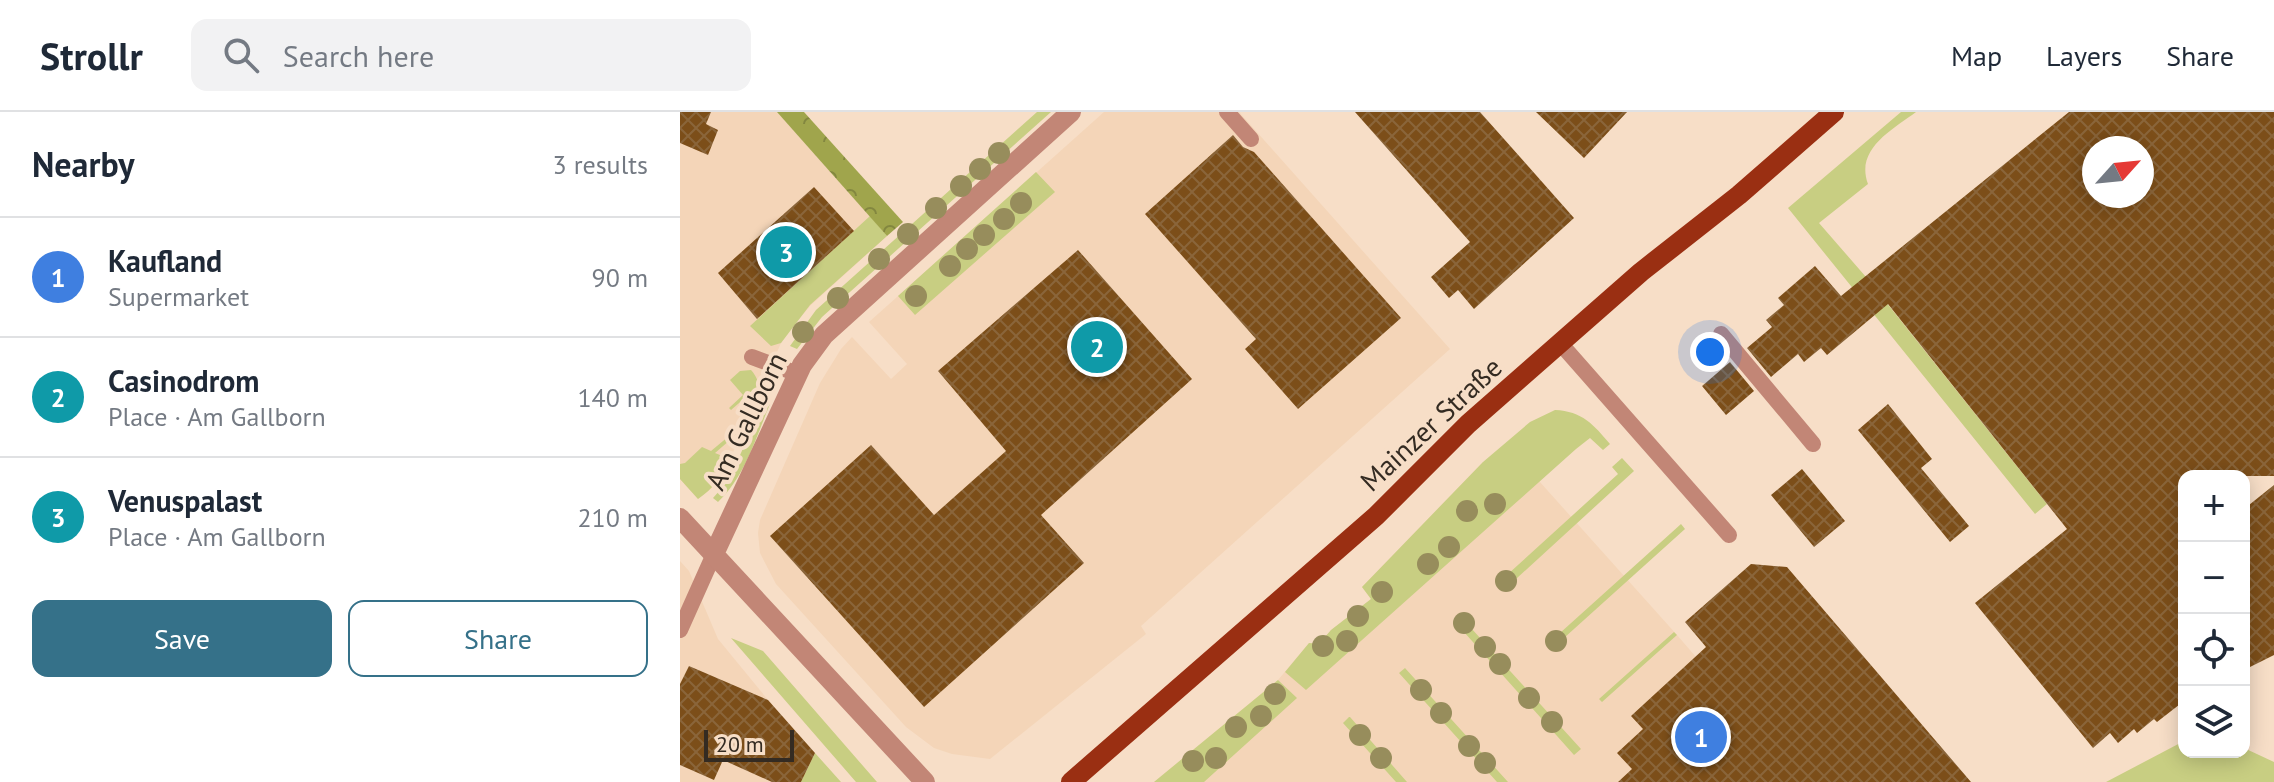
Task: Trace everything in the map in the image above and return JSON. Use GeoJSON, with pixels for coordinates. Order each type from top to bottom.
{"type":"FeatureCollection","features":[{"type":"Feature","properties":{"kind":"main road","name":"Mainzer Straße"},"geometry":{"type":"LineString","coordinates":[[1071,782],[1376,516],[1468,424],[1560,343],[1834,112]]}},
{"type":"Feature","properties":{"kind":"street","name":"Am Gallborn"},"geometry":{"type":"LineString","coordinates":[[714,554],[798,374],[813,349],[831,328],[1071,112]]}},
{"type":"Feature","properties":{"kind":"street"},"geometry":{"type":"LineString","coordinates":[[680,518],[925,782]]}},
{"type":"Feature","properties":{"kind":"lane"},"geometry":{"type":"LineString","coordinates":[[1227,112],[1251,139]]}},
{"type":"Feature","properties":{"kind":"lane"},"geometry":{"type":"LineString","coordinates":[[1721,334],[1813,444]]}},
{"type":"Feature","properties":{"kind":"lane"},"geometry":{"type":"LineString","coordinates":[[1560,343],[1729,535]]}},
{"type":"Feature","properties":{"kind":"lane"},"geometry":{"type":"LineString","coordinates":[[752,357],[798,374]]}},
{"type":"Feature","properties":{"kind":"lane"},"geometry":{"type":"LineString","coordinates":[[680,630],[714,554]]}},
{"type":"Feature","properties":{"kind":"shaded area"},"geometry":{"type":"Polygon","coordinates":[[[680,112],[777,112],[887,236],[811,305],[793,326],[781,343],[723,475],[698,499],[680,479],[680,112]]]}},
{"type":"Feature","properties":{"kind":"shaded area"},"geometry":{"type":"Polygon","coordinates":[[[1104,112],[1239,112],[1450,349],[1141,626],[1146,634],[990,759],[952,754],[934,748],[906,727],[776,584],[760,553],[760,520],[820,383],[841,349],[852,337],[891,379],[907,364],[869,322],[1104,112]]]}},
{"type":"Feature","properties":{"kind":"shaded area"},"geometry":{"type":"Polygon","coordinates":[[[1483,462],[1539,481],[1804,782],[1154,782],[1278,680],[1309,643],[1319,644],[1331,630],[1371,599],[1362,587],[1483,462]]]}},
{"type":"Feature","properties":{"kind":"shaded area"},"geometry":{"type":"Polygon","coordinates":[[[680,561],[689,571],[718,639],[768,700],[689,666],[680,684],[680,561]]]}},
{"type":"Feature","properties":{"kind":"shaded area"},"geometry":{"type":"Polygon","coordinates":[[[723,760],[772,782],[680,782],[680,765],[714,780],[723,760]]]}},
{"type":"Feature","properties":{"kind":"green space"},"geometry":{"type":"Polygon","coordinates":[[[777,112],[804,112],[903,222],[887,236],[777,112]]]}},
{"type":"Feature","properties":{"kind":"green space"},"geometry":{"type":"Polygon","coordinates":[[[1037,112],[1051,112],[822,317],[797,349],[790,346],[816,310],[1037,112]]]}},
{"type":"Feature","properties":{"kind":"green space"},"geometry":{"type":"Polygon","coordinates":[[[1901,112],[1916,112],[1887,133],[1871,151],[1865,172],[1868,184],[1819,223],[1866,277],[2047,504],[2035,514],[1788,208],[1901,112]]]}},
{"type":"Feature","properties":{"kind":"green space"},"geometry":{"type":"Polygon","coordinates":[[[1036,172],[1055,192],[915,315],[898,296],[1036,172]]]}},
{"type":"Feature","properties":{"kind":"green space"},"geometry":{"type":"Polygon","coordinates":[[[870,216],[887,236],[810,305],[781,343],[771,346],[750,326],[870,216]]]}},
{"type":"Feature","properties":{"kind":"green space"},"geometry":{"type":"Polygon","coordinates":[[[751,370],[759,388],[748,419],[746,397],[731,410],[729,408],[743,395],[730,380],[740,371],[751,370]]]}},
{"type":"Feature","properties":{"kind":"green space"},"geometry":{"type":"Polygon","coordinates":[[[764,401],[770,404],[749,456],[736,481],[718,502],[713,498],[729,480],[764,401]]]}},
{"type":"Feature","properties":{"kind":"green space"},"geometry":{"type":"Polygon","coordinates":[[[1555,410],[1573,413],[1587,420],[1610,444],[1603,450],[1590,438],[1576,449],[1306,690],[1285,672],[1309,643],[1319,644],[1331,630],[1371,599],[1362,587],[1483,462],[1530,422],[1555,410]]]}},
{"type":"Feature","properties":{"kind":"green space"},"geometry":{"type":"Polygon","coordinates":[[[735,431],[737,434],[715,453],[730,459],[727,465],[713,486],[698,499],[680,479],[680,464],[702,447],[711,451],[735,431]]]}},
{"type":"Feature","properties":{"kind":"green space"},"geometry":{"type":"Polygon","coordinates":[[[1622,458],[1634,471],[1504,590],[1497,584],[1618,474],[1612,467],[1622,458]]]}},
{"type":"Feature","properties":{"kind":"green space"},"geometry":{"type":"Polygon","coordinates":[[[1681,524],[1685,529],[1554,647],[1550,642],[1681,524]]]}},
{"type":"Feature","properties":{"kind":"green space"},"geometry":{"type":"Polygon","coordinates":[[[1461,617],[1581,749],[1574,755],[1455,622],[1461,617]]]}},
{"type":"Feature","properties":{"kind":"green space"},"geometry":{"type":"Polygon","coordinates":[[[1674,632],[1677,635],[1602,702],[1599,699],[1674,632]]]}},
{"type":"Feature","properties":{"kind":"green space"},"geometry":{"type":"Polygon","coordinates":[[[731,638],[763,651],[877,782],[856,782],[731,638]]]}},
{"type":"Feature","properties":{"kind":"green space"},"geometry":{"type":"Polygon","coordinates":[[[1405,668],[1508,782],[1497,782],[1399,673],[1405,668]]]}},
{"type":"Feature","properties":{"kind":"green space"},"geometry":{"type":"Polygon","coordinates":[[[1278,680],[1297,698],[1204,782],[1154,782],[1278,680]]]}},
{"type":"Feature","properties":{"kind":"green space"},"geometry":{"type":"Polygon","coordinates":[[[1349,717],[1407,782],[1396,782],[1343,723],[1349,717]]]}},
{"type":"Feature","properties":{"kind":"green space"},"geometry":{"type":"Polygon","coordinates":[[[2178,744],[2178,758],[2250,758],[2250,751],[2274,762],[2274,782],[2106,782],[2178,744]]]}},
{"type":"Feature","properties":{"kind":"green space"},"geometry":{"type":"Polygon","coordinates":[[[815,753],[841,782],[801,782],[815,753]]]}},
{"type":"Feature","properties":{"kind":"building"},"geometry":{"type":"Polygon","coordinates":[[[680,112],[711,112],[706,124],[718,130],[708,155],[680,143],[680,112]]]}},
{"type":"Feature","properties":{"kind":"building"},"geometry":{"type":"Polygon","coordinates":[[[1355,112],[1480,112],[1574,218],[1474,309],[1458,290],[1449,298],[1431,277],[1470,242],[1355,112]]]}},
{"type":"Feature","properties":{"kind":"building"},"geometry":{"type":"Polygon","coordinates":[[[1536,112],[1627,112],[1584,158],[1536,112]]]}},
{"type":"Feature","properties":{"kind":"building"},"geometry":{"type":"Polygon","coordinates":[[[2069,112],[2274,112],[2274,476],[2250,476],[2250,470],[2178,470],[2178,706],[2137,733],[2134,729],[2118,743],[2110,733],[2093,748],[1975,603],[2067,529],[1888,304],[1827,355],[1821,348],[1804,362],[1798,354],[1771,377],[1747,348],[1772,327],[1766,320],[1784,305],[1778,298],[1815,266],[1841,296],[2069,112]]]}},
{"type":"Feature","properties":{"kind":"building"},"geometry":{"type":"Polygon","coordinates":[[[1233,135],[1243,147],[1254,152],[1401,318],[1298,409],[1245,349],[1256,339],[1145,214],[1233,135]]]}},
{"type":"Feature","properties":{"kind":"building"},"geometry":{"type":"Polygon","coordinates":[[[814,187],[854,231],[757,319],[718,273],[814,187]]]}},
{"type":"Feature","properties":{"kind":"building"},"geometry":{"type":"Polygon","coordinates":[[[1078,250],[1192,379],[1041,515],[1084,563],[924,707],[770,536],[871,445],[934,515],[1006,451],[938,371],[1078,250]]]}},
{"type":"Feature","properties":{"kind":"building"},"geometry":{"type":"Polygon","coordinates":[[[1730,362],[1754,391],[1726,415],[1702,386],[1730,362]]]}},
{"type":"Feature","properties":{"kind":"building"},"geometry":{"type":"Polygon","coordinates":[[[1888,404],[1932,459],[1921,468],[1969,526],[1950,542],[1858,430],[1888,404]]]}},
{"type":"Feature","properties":{"kind":"building"},"geometry":{"type":"Polygon","coordinates":[[[1802,469],[1845,521],[1814,547],[1771,495],[1802,469]]]}},
{"type":"Feature","properties":{"kind":"building"},"geometry":{"type":"Polygon","coordinates":[[[2274,485],[2274,655],[2250,667],[2250,542],[2250,504],[2274,485]]]}},
{"type":"Feature","properties":{"kind":"building"},"geometry":{"type":"Polygon","coordinates":[[[1751,564],[1787,567],[1971,782],[1618,782],[1632,769],[1617,753],[1643,729],[1631,716],[1706,647],[1685,622],[1751,564]]]}},
{"type":"Feature","properties":{"kind":"building"},"geometry":{"type":"Polygon","coordinates":[[[689,666],[768,700],[815,753],[801,782],[772,782],[723,760],[714,780],[680,765],[680,684],[689,666]]]}},
{"type":"Feature","properties":{"kind":"place","name":"Venuspalast"},"geometry":{"type":"Point","coordinates":[786,252]}},
{"type":"Feature","properties":{"kind":"place","name":"Casinodrom"},"geometry":{"type":"Point","coordinates":[1097,347]}},
{"type":"Feature","properties":{"kind":"place","name":"Kaufland"},"geometry":{"type":"Point","coordinates":[1701,737]}}]}
